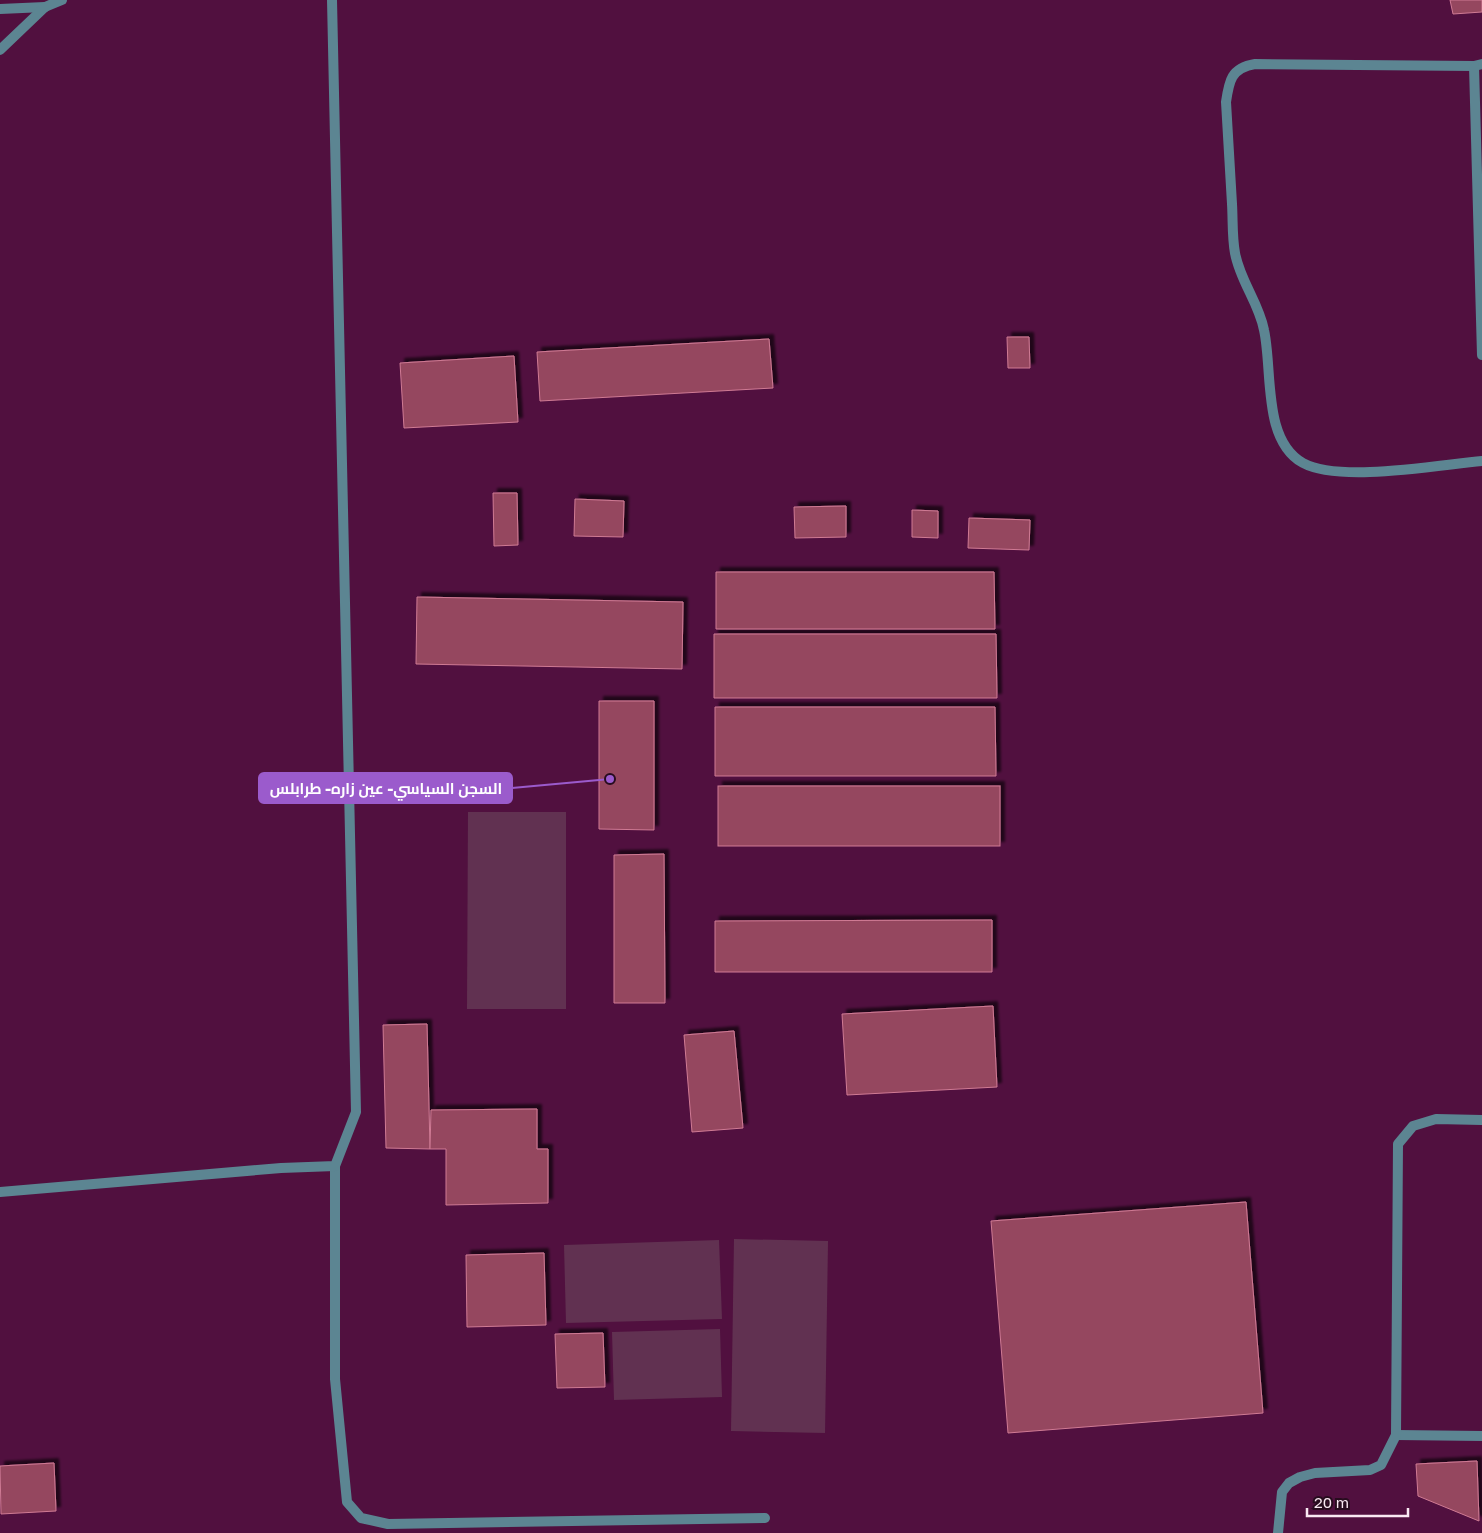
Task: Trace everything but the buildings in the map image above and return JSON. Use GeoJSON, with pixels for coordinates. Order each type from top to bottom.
{"type":"FeatureCollection","features":[{"type":"Feature","properties":{"kind":"street"},"geometry":{"type":"LineString","coordinates":[[0,9],[44,7],[62,0]]}},
{"type":"Feature","properties":{"kind":"street"},"geometry":{"type":"LineString","coordinates":[[332,0],[356,1112],[335,1166],[335,1379],[347,1502],[361,1518],[388,1524],[765,1518]]}},
{"type":"Feature","properties":{"kind":"street"},"geometry":{"type":"LineString","coordinates":[[0,50],[44,7]]}},
{"type":"Feature","properties":{"kind":"street"},"geometry":{"type":"LineString","coordinates":[[1482,355],[1478,65],[1255,64],[1242,66],[1229,81],[1226,102],[1234,253],[1242,278],[1254,300],[1264,330],[1277,434],[1287,451],[1302,462],[1319,470],[1349,474],[1482,461]]}},
{"type":"Feature","properties":{"kind":"street"},"geometry":{"type":"LineString","coordinates":[[1278,1533],[1282,1492],[1289,1483],[1300,1477],[1315,1473],[1370,1470],[1376,1468],[1381,1465],[1388,1454],[1396,1435],[1398,1144],[1413,1126],[1436,1119],[1482,1120]]}},
{"type":"Feature","properties":{"kind":"street"},"geometry":{"type":"LineString","coordinates":[[0,1192],[281,1168],[335,1166]]}},
{"type":"Feature","properties":{"kind":"street"},"geometry":{"type":"LineString","coordinates":[[1396,1435],[1482,1436]]}},
{"type":"Feature","properties":{"kind":"shaded area"},"geometry":{"type":"Polygon","coordinates":[[[468,812],[566,812],[566,1009],[467,1009],[468,812]]]}},
{"type":"Feature","properties":{"kind":"shaded area"},"geometry":{"type":"Polygon","coordinates":[[[734,1239],[828,1241],[825,1433],[731,1431],[734,1239]]]}},
{"type":"Feature","properties":{"kind":"shaded area"},"geometry":{"type":"Polygon","coordinates":[[[719,1240],[722,1319],[566,1323],[564,1245],[719,1240]]]}},
{"type":"Feature","properties":{"kind":"shaded area"},"geometry":{"type":"Polygon","coordinates":[[[720,1329],[722,1397],[614,1400],[612,1332],[720,1329]]]}},
{"type":"Feature","properties":{"kind":"place","name":"السجن السياسي- عين زاره- طرابلس"},"geometry":{"type":"Point","coordinates":[610,779]}}]}
